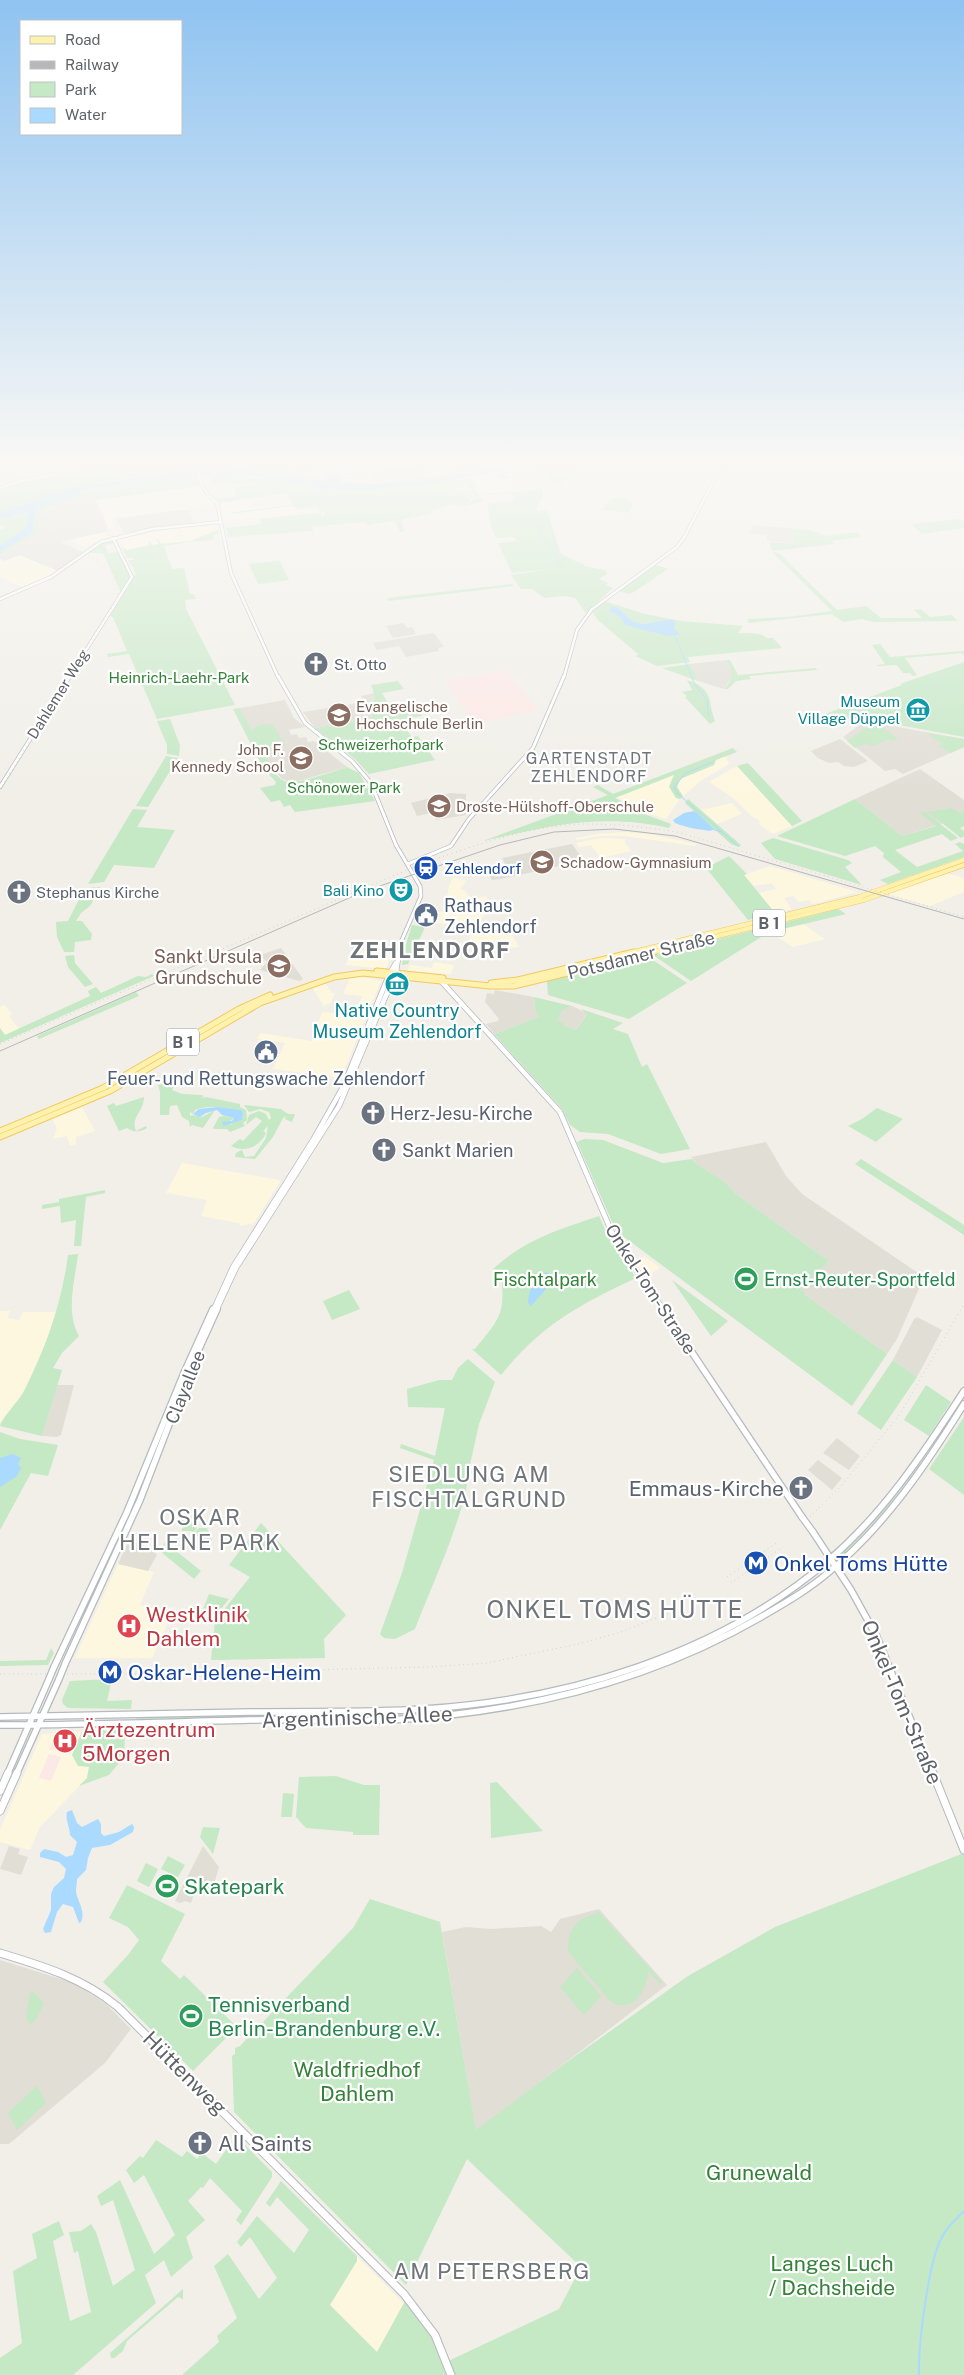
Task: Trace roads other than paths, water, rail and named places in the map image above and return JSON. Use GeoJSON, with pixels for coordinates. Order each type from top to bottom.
{"type":"FeatureCollection","features":[{"type":"Feature","properties":{"kind":"main road"},"geometry":{"type":"LineString","coordinates":[[0,599],[54,574]]}},
{"type":"Feature","properties":{"kind":"main road","name":"Dahlemer Weg"},"geometry":{"type":"LineString","coordinates":[[0,787],[132,576],[131,574]]}},
{"type":"Feature","properties":{"kind":"main road"},"geometry":{"type":"LineString","coordinates":[[232,574],[266,652],[303,720],[317,734],[352,761],[371,783],[393,839],[420,886],[421,896],[406,930],[392,974]]}},
{"type":"Feature","properties":{"kind":"main road"},"geometry":{"type":"LineString","coordinates":[[408,864],[451,846],[473,815],[534,747],[560,686],[577,630],[591,611],[641,574]]}},
{"type":"Feature","properties":{"kind":"main road","name":"B 1"},"geometry":{"type":"LineString","coordinates":[[888,890],[964,860]]}},
{"type":"Feature","properties":{"kind":"main road","name":"B 1"},"geometry":{"type":"LineString","coordinates":[[888,890],[964,865]]}},
{"type":"Feature","properties":{"kind":"main road","name":"Potsdamer Straße"},"geometry":{"type":"LineString","coordinates":[[392,974],[452,981],[512,982],[888,890]]}},
{"type":"Feature","properties":{"kind":"main road","name":"B 1"},"geometry":{"type":"LineString","coordinates":[[0,1131],[103,1088],[232,1012],[262,998],[343,971],[362,970],[392,974]]}},
{"type":"Feature","properties":{"kind":"main road","name":"B 1"},"geometry":{"type":"LineString","coordinates":[[0,1137],[110,1091],[265,1000],[344,974],[392,974]]}},
{"type":"Feature","properties":{"kind":"main road","name":"Potsdamer Straße"},"geometry":{"type":"LineString","coordinates":[[392,974],[452,981]]}},
{"type":"Feature","properties":{"kind":"main road","name":"Clayallee"},"geometry":{"type":"LineString","coordinates":[[0,1811],[139,1502],[193,1362],[236,1268],[338,1108],[392,974]]}},
{"type":"Feature","properties":{"kind":"main road","name":"Clayallee"},"geometry":{"type":"LineString","coordinates":[[0,1791],[55,1664],[130,1505],[184,1373],[233,1267],[313,1140],[343,1087],[392,974]]}},
{"type":"Feature","properties":{"kind":"main road","name":"Onkel-Tom-Straße"},"geometry":{"type":"LineString","coordinates":[[441,981],[560,1112],[613,1235],[836,1566],[877,1637],[964,1850]]}},
{"type":"Feature","properties":{"kind":"main road"},"geometry":{"type":"LineString","coordinates":[[451,991],[452,981]]}},
{"type":"Feature","properties":{"kind":"main road","name":"Argentinische Allee"},"geometry":{"type":"LineString","coordinates":[[0,1717],[414,1710],[469,1705],[559,1689],[637,1667],[697,1642],[780,1597],[831,1559],[863,1527],[898,1486],[923,1453],[964,1390]]}},
{"type":"Feature","properties":{"kind":"main road","name":"Argentinische Allee"},"geometry":{"type":"LineString","coordinates":[[0,1725],[387,1720],[460,1714],[532,1702],[619,1681],[660,1667],[728,1637],[794,1597],[836,1566],[901,1494],[964,1404]]}},
{"type":"Feature","properties":{"kind":"main road","name":"Hüttenweg"},"geometry":{"type":"LineString","coordinates":[[0,1953],[73,1975],[103,1994],[118,2007],[404,2294],[435,2334],[451,2375]]}},
{"type":"Feature","properties":{"kind":"water"},"geometry":{"type":"Polygon","coordinates":[[[611,607],[616,607],[635,622],[649,623],[674,620],[676,623],[674,629],[680,635],[668,636],[625,625],[621,618],[609,611],[611,607]]]}},
{"type":"Feature","properties":{"kind":"water"},"geometry":{"type":"Polygon","coordinates":[[[694,811],[714,829],[710,831],[688,827],[675,823],[673,820],[684,813],[694,811]]]}},
{"type":"Feature","properties":{"kind":"water"},"geometry":{"type":"Polygon","coordinates":[[[218,1107],[241,1110],[243,1113],[242,1120],[223,1126],[222,1122],[232,1121],[234,1118],[222,1115],[217,1110],[200,1117],[193,1114],[199,1109],[218,1107]]]}},
{"type":"Feature","properties":{"kind":"water"},"geometry":{"type":"Polygon","coordinates":[[[546,1272],[551,1274],[547,1288],[531,1306],[528,1303],[531,1289],[538,1278],[546,1272]]]}},
{"type":"Feature","properties":{"kind":"water"},"geometry":{"type":"Polygon","coordinates":[[[12,1454],[21,1458],[18,1464],[21,1468],[17,1476],[0,1487],[0,1458],[12,1454]]]}},
{"type":"Feature","properties":{"kind":"water"},"geometry":{"type":"Polygon","coordinates":[[[72,1810],[77,1823],[82,1827],[98,1819],[101,1824],[101,1833],[104,1836],[119,1832],[132,1824],[134,1827],[133,1832],[110,1845],[92,1848],[86,1870],[77,1879],[76,1892],[81,1906],[81,1922],[79,1923],[73,1907],[63,1904],[57,1912],[51,1932],[45,1933],[43,1929],[51,1910],[51,1894],[54,1887],[64,1878],[66,1869],[59,1862],[40,1857],[40,1853],[44,1849],[58,1852],[66,1857],[73,1855],[77,1842],[70,1835],[67,1821],[67,1812],[72,1810]]]}},
{"type":"Feature","properties":{"kind":"waterway"},"geometry":{"type":"LineString","coordinates":[[675,636],[695,685],[707,700],[709,716]]}},
{"type":"Feature","properties":{"kind":"waterway"},"geometry":{"type":"LineString","coordinates":[[713,762],[686,773],[674,787],[677,793],[722,832]]}},
{"type":"Feature","properties":{"kind":"waterway"},"geometry":{"type":"LineString","coordinates":[[711,829],[722,832]]}},
{"type":"Feature","properties":{"kind":"waterway"},"geometry":{"type":"LineString","coordinates":[[722,832],[738,846]]}},
{"type":"Feature","properties":{"kind":"waterway"},"geometry":{"type":"LineString","coordinates":[[919,2375],[920,2345],[925,2307],[936,2253],[940,2241],[950,2225],[964,2211]]}},
{"type":"Feature","properties":{"kind":"tram line"},"geometry":{"type":"LineString","coordinates":[[0,1051],[365,891],[500,845],[554,832],[614,829],[675,836],[964,919]]}},
{"type":"Feature","properties":{"kind":"railway"},"geometry":{"type":"LineString","coordinates":[[0,789],[119,596],[114,582],[108,574]]}},
{"type":"Feature","properties":{"kind":"railway"},"geometry":{"type":"LineString","coordinates":[[0,1044],[421,864],[522,832],[564,825],[620,825],[677,832],[964,917]]}},
{"type":"Feature","properties":{"kind":"railway"},"geometry":{"type":"LineString","coordinates":[[810,1517],[841,1486],[900,1414],[964,1304]]}},
{"type":"Feature","properties":{"kind":"railway"},"geometry":{"type":"LineString","coordinates":[[727,1577],[778,1542]]}},
{"type":"Feature","properties":{"kind":"railway"},"geometry":{"type":"LineString","coordinates":[[731,1583],[783,1547]]}},
{"type":"Feature","properties":{"kind":"railway"},"geometry":{"type":"LineString","coordinates":[[0,1674],[141,1674],[429,1667],[487,1663],[578,1644],[621,1632],[681,1608]]}},
{"type":"Feature","properties":{"kind":"place","name":"St. Otto"},"geometry":{"type":"Point","coordinates":[316,664]}},
{"type":"Feature","properties":{"kind":"place","name":"Museum Village Düppel"},"geometry":{"type":"Point","coordinates":[918,710]}},
{"type":"Feature","properties":{"kind":"place","name":"Evangelische Hochschule Berlin"},"geometry":{"type":"Point","coordinates":[339,715]}},
{"type":"Feature","properties":{"kind":"place","name":"John F. Kennedy School"},"geometry":{"type":"Point","coordinates":[301,758]}},
{"type":"Feature","properties":{"kind":"place","name":"Droste-Hülshoff-Oberschule"},"geometry":{"type":"Point","coordinates":[439,806]}},
{"type":"Feature","properties":{"kind":"place","name":"Schadow-Gymnasium"},"geometry":{"type":"Point","coordinates":[542,862]}},
{"type":"Feature","properties":{"kind":"place","name":"Zehlendorf"},"geometry":{"type":"Point","coordinates":[426,868]}},
{"type":"Feature","properties":{"kind":"place","name":"Bali Kino"},"geometry":{"type":"Point","coordinates":[401,890]}},
{"type":"Feature","properties":{"kind":"place","name":"Stephanus Kirche"},"geometry":{"type":"Point","coordinates":[19,892]}},
{"type":"Feature","properties":{"kind":"place","name":"Rathaus Zehlendorf"},"geometry":{"type":"Point","coordinates":[426,915]}},
{"type":"Feature","properties":{"kind":"place","name":"Sankt Ursula Grundschule"},"geometry":{"type":"Point","coordinates":[279,966]}},
{"type":"Feature","properties":{"kind":"place","name":"Native Country Museum Zehlendorf"},"geometry":{"type":"Point","coordinates":[397,984]}},
{"type":"Feature","properties":{"kind":"place","name":"Feuer- und Rettungswache Zehlendorf"},"geometry":{"type":"Point","coordinates":[266,1052]}},
{"type":"Feature","properties":{"kind":"place","name":"Herz-Jesu-Kirche"},"geometry":{"type":"Point","coordinates":[373,1113]}},
{"type":"Feature","properties":{"kind":"place","name":"Sankt Marien"},"geometry":{"type":"Point","coordinates":[384,1150]}},
{"type":"Feature","properties":{"kind":"place","name":"Ernst-Reuter-Sportfeld"},"geometry":{"type":"Point","coordinates":[746,1279]}},
{"type":"Feature","properties":{"kind":"place","name":"Emmaus-Kirche"},"geometry":{"type":"Point","coordinates":[801,1488]}},
{"type":"Feature","properties":{"kind":"place","name":"Onkel Toms Hütte"},"geometry":{"type":"Point","coordinates":[756,1563]}},
{"type":"Feature","properties":{"kind":"place","name":"Westklinik Dahlem"},"geometry":{"type":"Point","coordinates":[129,1626]}},
{"type":"Feature","properties":{"kind":"place","name":"Oskar-Helene-Heim"},"geometry":{"type":"Point","coordinates":[110,1672]}},
{"type":"Feature","properties":{"kind":"place","name":"Ärztezentrum 5Morgen"},"geometry":{"type":"Point","coordinates":[65,1741]}},
{"type":"Feature","properties":{"kind":"place","name":"Skatepark"},"geometry":{"type":"Point","coordinates":[167,1886]}},
{"type":"Feature","properties":{"kind":"place","name":"Tennisverband Berlin-Brandenburg e.V."},"geometry":{"type":"Point","coordinates":[191,2016]}},
{"type":"Feature","properties":{"kind":"place","name":"All Saints"},"geometry":{"type":"Point","coordinates":[200,2143]}},
{"type":"Feature","properties":{"kind":"district","name":"GARTENSTADT ZEHLENDORF"},"geometry":{"type":"Point","coordinates":[589,767]}},
{"type":"Feature","properties":{"kind":"district","name":"ZEHLENDORF"},"geometry":{"type":"Point","coordinates":[430,950]}},
{"type":"Feature","properties":{"kind":"district","name":"SIEDLUNG AM FISCHTALGRUND"},"geometry":{"type":"Point","coordinates":[469,1486]}},
{"type":"Feature","properties":{"kind":"district","name":"OSKAR HELENE PARK"},"geometry":{"type":"Point","coordinates":[200,1530]}},
{"type":"Feature","properties":{"kind":"district","name":"ONKEL TOMS HÜTTE"},"geometry":{"type":"Point","coordinates":[615,1609]}},
{"type":"Feature","properties":{"kind":"district","name":"AM PETERSBERG"},"geometry":{"type":"Point","coordinates":[492,2271]}},
{"type":"Feature","properties":{"kind":"park label","name":"Heinrich-Laehr-Park"},"geometry":{"type":"Point","coordinates":[179,677]}},
{"type":"Feature","properties":{"kind":"park label","name":"Schweizerhofpark"},"geometry":{"type":"Point","coordinates":[381,744]}},
{"type":"Feature","properties":{"kind":"park label","name":"Schönower Park"},"geometry":{"type":"Point","coordinates":[344,787]}},
{"type":"Feature","properties":{"kind":"park label","name":"Fischtalpark"},"geometry":{"type":"Point","coordinates":[545,1279]}},
{"type":"Feature","properties":{"kind":"park label","name":"Waldfriedhof Dahlem"},"geometry":{"type":"Point","coordinates":[357,2081]}},
{"type":"Feature","properties":{"kind":"park label","name":"Grunewald"},"geometry":{"type":"Point","coordinates":[759,2172]}},
{"type":"Feature","properties":{"kind":"park label","name":"Langes Luch / Dachsheide"},"geometry":{"type":"Point","coordinates":[832,2275]}}]}
